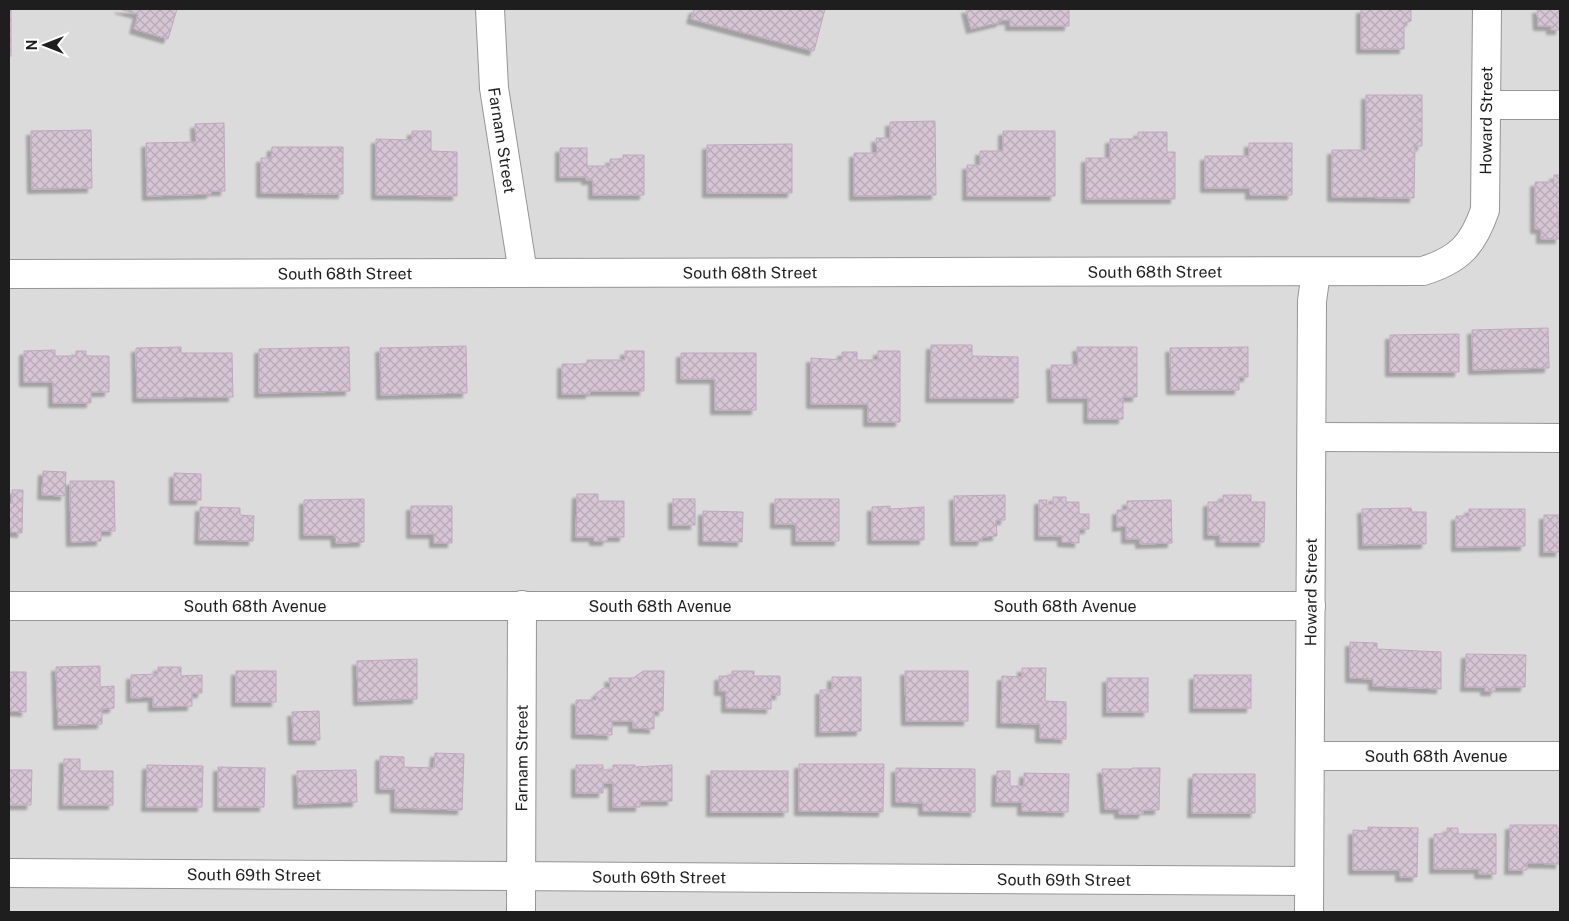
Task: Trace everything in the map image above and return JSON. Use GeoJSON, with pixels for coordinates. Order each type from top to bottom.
{"type":"FeatureCollection","features":[{"type":"Feature","properties":{"kind":"street","name":"Farnam Street"},"geometry":{"type":"LineString","coordinates":[[490,9],[494,88],[523,273]]}},
{"type":"Feature","properties":{"kind":"street","name":"Howard Street"},"geometry":{"type":"LineString","coordinates":[[1478,232],[1485,210],[1487,9]]}},
{"type":"Feature","properties":{"kind":"street"},"geometry":{"type":"LineString","coordinates":[[1487,105],[1560,105]]}},
{"type":"Feature","properties":{"kind":"street","name":"South 68th Street"},"geometry":{"type":"LineString","coordinates":[[9,274],[1423,271],[1444,264],[1468,246],[1478,232]]}},
{"type":"Feature","properties":{"kind":"street","name":"Howard Street"},"geometry":{"type":"LineString","coordinates":[[1309,912],[1312,756],[1312,301],[1316,272]]}},
{"type":"Feature","properties":{"kind":"street"},"geometry":{"type":"LineString","coordinates":[[1312,437],[1560,438]]}},
{"type":"Feature","properties":{"kind":"street","name":"Farnam Street"},"geometry":{"type":"LineString","coordinates":[[521,912],[522,604]]}},
{"type":"Feature","properties":{"kind":"street","name":"South 68th Avenue"},"geometry":{"type":"LineString","coordinates":[[9,606],[522,604],[1311,606]]}},
{"type":"Feature","properties":{"kind":"street","name":"South 68th Avenue"},"geometry":{"type":"LineString","coordinates":[[1312,756],[1560,756]]}},
{"type":"Feature","properties":{"kind":"street","name":"South 69th Street"},"geometry":{"type":"LineString","coordinates":[[9,873],[1309,881]]}},
{"type":"Feature","properties":{"kind":"shaded area"},"geometry":{"type":"Polygon","coordinates":[[[9,9],[1560,9],[1560,912],[9,912],[9,9]]]}},
{"type":"Feature","properties":{"kind":"building"},"geometry":{"type":"Polygon","coordinates":[[[9,9],[11,9],[11,56],[9,56],[9,9]]]}},
{"type":"Feature","properties":{"kind":"building"},"geometry":{"type":"Polygon","coordinates":[[[119,9],[177,9],[168,39],[134,29],[138,14],[119,9]]]}},
{"type":"Feature","properties":{"kind":"building"},"geometry":{"type":"Polygon","coordinates":[[[694,9],[825,9],[814,51],[691,19],[694,9]]]}},
{"type":"Feature","properties":{"kind":"building"},"geometry":{"type":"Polygon","coordinates":[[[966,9],[1069,9],[1069,26],[1010,26],[1010,20],[1000,20],[1001,22],[971,29],[966,9]]]}},
{"type":"Feature","properties":{"kind":"building"},"geometry":{"type":"Polygon","coordinates":[[[1361,9],[1411,9],[1411,21],[1404,23],[1404,49],[1361,49],[1361,9]]]}},
{"type":"Feature","properties":{"kind":"building"},"geometry":{"type":"Polygon","coordinates":[[[1537,9],[1560,9],[1560,30],[1551,30],[1551,26],[1538,26],[1537,9]]]}},
{"type":"Feature","properties":{"kind":"building"},"geometry":{"type":"Polygon","coordinates":[[[1366,95],[1422,95],[1422,146],[1415,146],[1414,198],[1332,197],[1332,150],[1366,150],[1366,95]]]}},
{"type":"Feature","properties":{"kind":"building"},"geometry":{"type":"Polygon","coordinates":[[[935,121],[936,195],[854,196],[854,153],[877,153],[876,138],[890,138],[890,122],[935,121]]]}},
{"type":"Feature","properties":{"kind":"building"},"geometry":{"type":"Polygon","coordinates":[[[224,123],[225,191],[211,191],[211,194],[147,196],[146,143],[196,142],[195,124],[224,123]]]}},
{"type":"Feature","properties":{"kind":"building"},"geometry":{"type":"Polygon","coordinates":[[[91,130],[92,188],[32,189],[31,131],[91,130]]]}},
{"type":"Feature","properties":{"kind":"building"},"geometry":{"type":"Polygon","coordinates":[[[412,131],[431,131],[431,151],[457,152],[457,196],[376,195],[376,139],[412,140],[412,131]]]}},
{"type":"Feature","properties":{"kind":"building"},"geometry":{"type":"Polygon","coordinates":[[[1003,131],[1055,131],[1055,196],[967,196],[967,165],[980,165],[980,151],[1003,151],[1003,131]]]}},
{"type":"Feature","properties":{"kind":"building"},"geometry":{"type":"Polygon","coordinates":[[[1138,132],[1167,132],[1167,152],[1175,152],[1175,199],[1086,199],[1086,158],[1110,158],[1110,139],[1138,139],[1138,132]]]}},
{"type":"Feature","properties":{"kind":"building"},"geometry":{"type":"Polygon","coordinates":[[[1249,143],[1292,143],[1292,195],[1250,195],[1250,188],[1205,188],[1205,156],[1249,156],[1249,143]]]}},
{"type":"Feature","properties":{"kind":"building"},"geometry":{"type":"Polygon","coordinates":[[[792,144],[792,193],[707,193],[707,145],[792,144]]]}},
{"type":"Feature","properties":{"kind":"building"},"geometry":{"type":"Polygon","coordinates":[[[272,147],[343,147],[343,194],[261,193],[261,158],[271,158],[272,147]]]}},
{"type":"Feature","properties":{"kind":"building"},"geometry":{"type":"Polygon","coordinates":[[[560,148],[587,148],[587,166],[610,166],[610,159],[623,159],[623,155],[644,155],[644,195],[593,195],[593,180],[586,180],[586,177],[560,177],[560,148]]]}},
{"type":"Feature","properties":{"kind":"building"},"geometry":{"type":"Polygon","coordinates":[[[1554,175],[1560,175],[1560,215],[1558,215],[1560,239],[1541,239],[1541,229],[1535,229],[1535,182],[1554,182],[1554,175]]]}},
{"type":"Feature","properties":{"kind":"building"},"geometry":{"type":"Polygon","coordinates":[[[1548,328],[1549,368],[1473,370],[1472,330],[1548,328]]]}},
{"type":"Feature","properties":{"kind":"building"},"geometry":{"type":"Polygon","coordinates":[[[1459,334],[1459,372],[1390,372],[1390,335],[1459,334]]]}},
{"type":"Feature","properties":{"kind":"building"},"geometry":{"type":"Polygon","coordinates":[[[931,345],[972,345],[972,356],[1018,357],[1018,398],[930,398],[931,345]]]}},
{"type":"Feature","properties":{"kind":"building"},"geometry":{"type":"Polygon","coordinates":[[[466,346],[467,393],[381,395],[380,348],[466,346]]]}},
{"type":"Feature","properties":{"kind":"building"},"geometry":{"type":"Polygon","coordinates":[[[181,347],[181,353],[232,353],[233,397],[137,398],[136,348],[181,347]]]}},
{"type":"Feature","properties":{"kind":"building"},"geometry":{"type":"Polygon","coordinates":[[[349,347],[350,391],[259,393],[259,349],[349,347]]]}},
{"type":"Feature","properties":{"kind":"building"},"geometry":{"type":"Polygon","coordinates":[[[1077,347],[1137,347],[1137,397],[1123,397],[1123,419],[1088,419],[1088,398],[1052,398],[1051,365],[1078,365],[1077,347]]]}},
{"type":"Feature","properties":{"kind":"building"},"geometry":{"type":"Polygon","coordinates":[[[1248,347],[1248,377],[1239,377],[1239,390],[1171,390],[1170,348],[1248,347]]]}},
{"type":"Feature","properties":{"kind":"building"},"geometry":{"type":"Polygon","coordinates":[[[55,350],[55,356],[76,356],[76,351],[86,351],[86,356],[109,356],[109,392],[91,392],[91,403],[53,403],[53,382],[24,382],[24,351],[55,350]]]}},
{"type":"Feature","properties":{"kind":"building"},"geometry":{"type":"Polygon","coordinates":[[[625,351],[644,351],[644,391],[590,391],[590,394],[562,394],[562,364],[587,364],[587,360],[625,360],[625,351]]]}},
{"type":"Feature","properties":{"kind":"building"},"geometry":{"type":"Polygon","coordinates":[[[878,351],[900,351],[900,422],[868,422],[868,404],[811,404],[811,358],[842,360],[842,352],[857,352],[857,360],[878,360],[878,351]]]}},
{"type":"Feature","properties":{"kind":"building"},"geometry":{"type":"Polygon","coordinates":[[[681,353],[756,353],[756,410],[715,410],[715,379],[681,379],[681,353]]]}},
{"type":"Feature","properties":{"kind":"building"},"geometry":{"type":"Polygon","coordinates":[[[43,471],[66,472],[65,496],[42,495],[43,471]]]}},
{"type":"Feature","properties":{"kind":"building"},"geometry":{"type":"Polygon","coordinates":[[[174,473],[201,474],[201,500],[174,500],[174,473]]]}},
{"type":"Feature","properties":{"kind":"building"},"geometry":{"type":"Polygon","coordinates":[[[70,481],[114,481],[115,531],[101,531],[101,541],[71,542],[70,481]]]}},
{"type":"Feature","properties":{"kind":"building"},"geometry":{"type":"Polygon","coordinates":[[[12,490],[23,490],[22,533],[9,532],[9,503],[12,503],[12,490]]]}},
{"type":"Feature","properties":{"kind":"building"},"geometry":{"type":"Polygon","coordinates":[[[577,494],[598,494],[598,501],[624,501],[624,537],[607,537],[607,541],[594,541],[594,537],[576,537],[577,494]]]}},
{"type":"Feature","properties":{"kind":"building"},"geometry":{"type":"Polygon","coordinates":[[[1005,495],[1005,520],[996,520],[997,536],[982,537],[982,541],[955,541],[954,496],[1005,495]]]}},
{"type":"Feature","properties":{"kind":"building"},"geometry":{"type":"Polygon","coordinates":[[[1223,495],[1251,495],[1251,502],[1265,502],[1264,542],[1220,542],[1220,535],[1208,535],[1208,502],[1223,502],[1223,495]]]}},
{"type":"Feature","properties":{"kind":"building"},"geometry":{"type":"Polygon","coordinates":[[[1053,497],[1066,497],[1066,502],[1079,502],[1079,514],[1089,514],[1089,529],[1079,529],[1079,543],[1062,542],[1062,536],[1039,536],[1039,500],[1047,500],[1046,504],[1053,504],[1053,497]]]}},
{"type":"Feature","properties":{"kind":"building"},"geometry":{"type":"Polygon","coordinates":[[[364,499],[364,542],[336,543],[335,535],[304,535],[304,500],[364,499]]]}},
{"type":"Feature","properties":{"kind":"building"},"geometry":{"type":"Polygon","coordinates":[[[673,499],[695,499],[695,525],[673,525],[673,499]]]}},
{"type":"Feature","properties":{"kind":"building"},"geometry":{"type":"Polygon","coordinates":[[[775,499],[839,499],[839,541],[796,541],[796,524],[775,524],[775,499]]]}},
{"type":"Feature","properties":{"kind":"building"},"geometry":{"type":"Polygon","coordinates":[[[1171,500],[1172,543],[1140,544],[1140,539],[1126,539],[1126,526],[1117,527],[1117,510],[1127,510],[1127,501],[1171,500]]]}},
{"type":"Feature","properties":{"kind":"building"},"geometry":{"type":"Polygon","coordinates":[[[411,506],[452,506],[452,543],[434,543],[434,534],[411,534],[411,506]]]}},
{"type":"Feature","properties":{"kind":"building"},"geometry":{"type":"Polygon","coordinates":[[[890,506],[890,509],[924,507],[924,540],[872,540],[872,507],[890,506]]]}},
{"type":"Feature","properties":{"kind":"building"},"geometry":{"type":"Polygon","coordinates":[[[200,507],[240,508],[240,515],[254,516],[253,541],[199,540],[200,507]]]}},
{"type":"Feature","properties":{"kind":"building"},"geometry":{"type":"Polygon","coordinates":[[[1411,508],[1412,512],[1426,512],[1426,544],[1363,545],[1362,509],[1411,508]]]}},
{"type":"Feature","properties":{"kind":"building"},"geometry":{"type":"Polygon","coordinates":[[[1469,509],[1525,509],[1525,546],[1456,547],[1456,516],[1469,516],[1469,509]]]}},
{"type":"Feature","properties":{"kind":"building"},"geometry":{"type":"Polygon","coordinates":[[[703,511],[743,512],[742,542],[703,541],[703,511]]]}},
{"type":"Feature","properties":{"kind":"building"},"geometry":{"type":"Polygon","coordinates":[[[1544,515],[1560,515],[1560,552],[1544,552],[1544,515]]]}},
{"type":"Feature","properties":{"kind":"building"},"geometry":{"type":"Polygon","coordinates":[[[1350,642],[1377,643],[1377,649],[1441,652],[1441,689],[1373,686],[1373,679],[1350,678],[1350,642]]]}},
{"type":"Feature","properties":{"kind":"building"},"geometry":{"type":"Polygon","coordinates":[[[1466,654],[1526,655],[1525,687],[1495,687],[1495,691],[1485,691],[1485,687],[1465,687],[1466,654]]]}},
{"type":"Feature","properties":{"kind":"building"},"geometry":{"type":"Polygon","coordinates":[[[417,659],[417,699],[358,701],[357,661],[417,659]]]}},
{"type":"Feature","properties":{"kind":"building"},"geometry":{"type":"Polygon","coordinates":[[[100,666],[100,687],[114,686],[114,708],[102,709],[102,724],[58,725],[56,667],[100,666]]]}},
{"type":"Feature","properties":{"kind":"building"},"geometry":{"type":"Polygon","coordinates":[[[158,667],[181,667],[181,676],[202,675],[202,693],[192,693],[192,706],[153,707],[153,697],[131,698],[131,675],[158,674],[158,667]]]}},
{"type":"Feature","properties":{"kind":"building"},"geometry":{"type":"Polygon","coordinates":[[[1022,668],[1046,668],[1045,701],[1066,702],[1066,739],[1040,738],[1040,724],[1001,723],[1002,676],[1022,677],[1022,668]]]}},
{"type":"Feature","properties":{"kind":"building"},"geometry":{"type":"Polygon","coordinates":[[[236,671],[276,671],[276,702],[236,702],[236,671]]]}},
{"type":"Feature","properties":{"kind":"building"},"geometry":{"type":"Polygon","coordinates":[[[643,671],[664,671],[663,711],[654,711],[654,729],[633,728],[633,721],[612,721],[612,735],[576,734],[576,700],[596,700],[596,694],[603,688],[610,688],[609,678],[634,678],[643,671]]]}},
{"type":"Feature","properties":{"kind":"building"},"geometry":{"type":"Polygon","coordinates":[[[732,671],[754,671],[754,676],[780,676],[780,695],[771,695],[771,709],[726,708],[726,691],[719,691],[719,676],[732,676],[732,671]]]}},
{"type":"Feature","properties":{"kind":"building"},"geometry":{"type":"Polygon","coordinates":[[[905,671],[968,671],[968,721],[906,721],[905,671]]]}},
{"type":"Feature","properties":{"kind":"building"},"geometry":{"type":"Polygon","coordinates":[[[9,672],[26,672],[26,712],[9,711],[9,672]]]}},
{"type":"Feature","properties":{"kind":"building"},"geometry":{"type":"Polygon","coordinates":[[[1194,675],[1251,675],[1251,708],[1194,708],[1194,675]]]}},
{"type":"Feature","properties":{"kind":"building"},"geometry":{"type":"Polygon","coordinates":[[[832,677],[861,677],[861,731],[820,732],[820,690],[832,690],[832,677]]]}},
{"type":"Feature","properties":{"kind":"building"},"geometry":{"type":"Polygon","coordinates":[[[1107,678],[1148,678],[1148,712],[1107,712],[1107,678]]]}},
{"type":"Feature","properties":{"kind":"building"},"geometry":{"type":"Polygon","coordinates":[[[319,711],[320,740],[293,740],[292,712],[319,711]]]}},
{"type":"Feature","properties":{"kind":"building"},"geometry":{"type":"Polygon","coordinates":[[[435,753],[464,754],[462,810],[395,808],[395,789],[380,789],[380,756],[404,757],[404,767],[434,768],[435,753]]]}},
{"type":"Feature","properties":{"kind":"building"},"geometry":{"type":"Polygon","coordinates":[[[64,759],[80,759],[80,771],[113,771],[113,805],[63,805],[64,759]]]}},
{"type":"Feature","properties":{"kind":"building"},"geometry":{"type":"Polygon","coordinates":[[[799,764],[884,764],[883,812],[799,811],[799,764]]]}},
{"type":"Feature","properties":{"kind":"building"},"geometry":{"type":"Polygon","coordinates":[[[147,765],[203,766],[202,807],[146,807],[147,765]]]}},
{"type":"Feature","properties":{"kind":"building"},"geometry":{"type":"Polygon","coordinates":[[[576,765],[603,765],[603,770],[613,770],[613,765],[635,765],[635,767],[672,765],[672,801],[640,801],[640,807],[613,807],[613,783],[603,783],[603,793],[576,793],[576,765]]]}},
{"type":"Feature","properties":{"kind":"building"},"geometry":{"type":"Polygon","coordinates":[[[218,767],[265,768],[264,807],[218,807],[218,767]]]}},
{"type":"Feature","properties":{"kind":"building"},"geometry":{"type":"Polygon","coordinates":[[[896,768],[975,769],[975,812],[923,811],[923,803],[896,802],[896,768]]]}},
{"type":"Feature","properties":{"kind":"building"},"geometry":{"type":"Polygon","coordinates":[[[1160,768],[1159,810],[1143,810],[1143,814],[1119,814],[1119,809],[1105,809],[1102,769],[1160,768]]]}},
{"type":"Feature","properties":{"kind":"building"},"geometry":{"type":"Polygon","coordinates":[[[9,770],[32,770],[31,805],[9,805],[9,770]]]}},
{"type":"Feature","properties":{"kind":"building"},"geometry":{"type":"Polygon","coordinates":[[[356,770],[357,802],[298,804],[297,771],[356,770]]]}},
{"type":"Feature","properties":{"kind":"building"},"geometry":{"type":"Polygon","coordinates":[[[711,771],[788,771],[788,812],[711,812],[711,771]]]}},
{"type":"Feature","properties":{"kind":"building"},"geometry":{"type":"Polygon","coordinates":[[[997,771],[1010,771],[1010,786],[1024,786],[1024,773],[1069,774],[1068,812],[1022,811],[1022,802],[996,802],[997,771]]]}},
{"type":"Feature","properties":{"kind":"building"},"geometry":{"type":"Polygon","coordinates":[[[1193,774],[1255,774],[1255,813],[1192,813],[1193,774]]]}},
{"type":"Feature","properties":{"kind":"building"},"geometry":{"type":"Polygon","coordinates":[[[1510,825],[1557,825],[1557,828],[1560,828],[1560,864],[1527,863],[1527,870],[1509,870],[1510,825]]]}},
{"type":"Feature","properties":{"kind":"building"},"geometry":{"type":"Polygon","coordinates":[[[1368,827],[1418,828],[1417,877],[1400,877],[1400,870],[1353,870],[1353,830],[1368,831],[1368,827]]]}},
{"type":"Feature","properties":{"kind":"building"},"geometry":{"type":"Polygon","coordinates":[[[1447,828],[1458,828],[1458,834],[1496,834],[1496,874],[1479,874],[1479,869],[1434,869],[1434,834],[1447,834],[1447,828]]]}}]}
